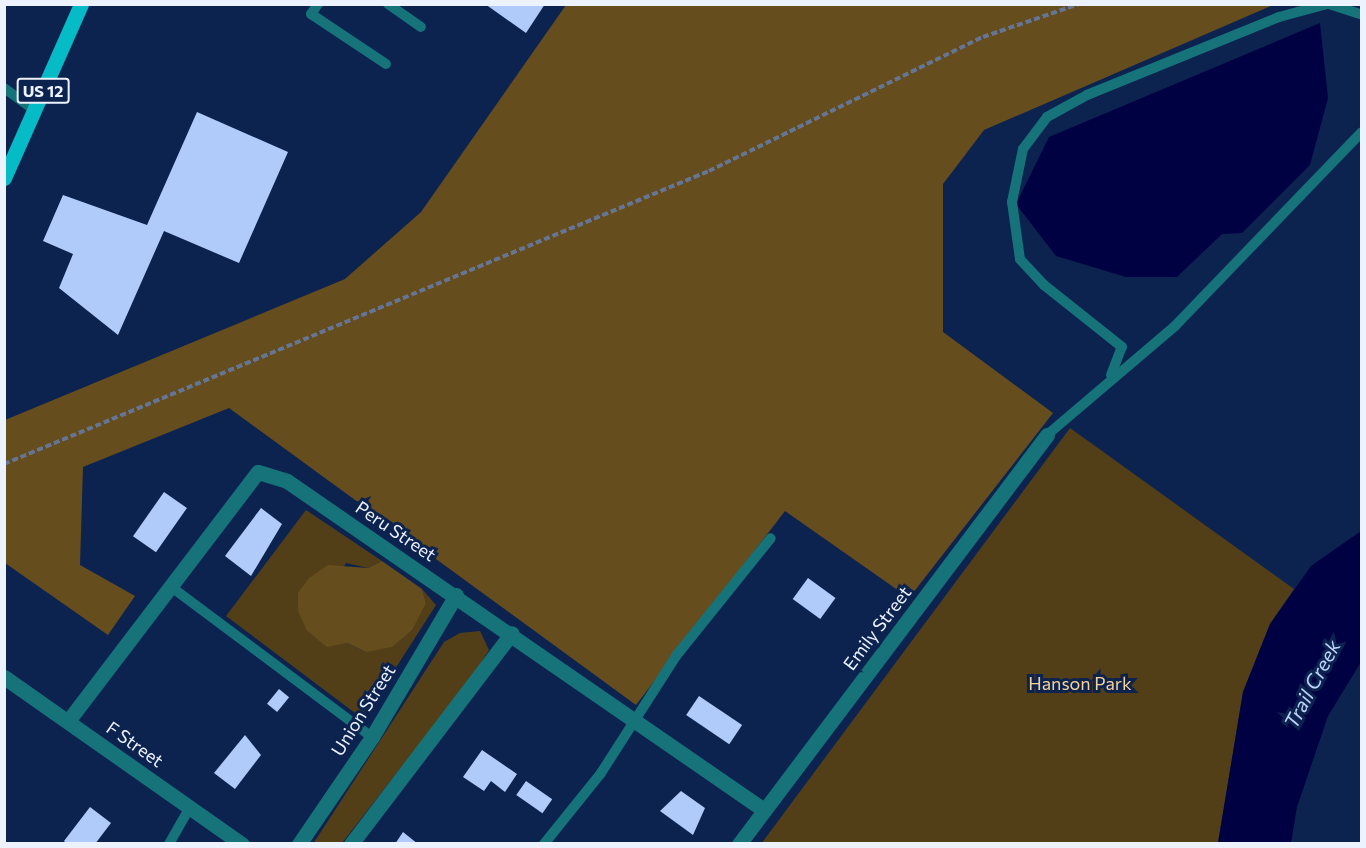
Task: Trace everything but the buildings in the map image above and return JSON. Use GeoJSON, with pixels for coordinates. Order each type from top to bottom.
{"type":"FeatureCollection","features":[{"type":"Feature","properties":{"kind":"main road","name":"US 12"},"geometry":{"type":"LineString","coordinates":[[4,178],[81,4]]}},
{"type":"Feature","properties":{"kind":"street","name":"Emily Street"},"geometry":{"type":"LineString","coordinates":[[739,843],[1047,435]]}},
{"type":"Feature","properties":{"kind":"street","name":"Peru Street"},"geometry":{"type":"LineString","coordinates":[[68,721],[258,472],[287,481],[512,633],[764,810]]}},
{"type":"Feature","properties":{"kind":"street","name":"Union Street"},"geometry":{"type":"LineString","coordinates":[[299,843],[372,737],[456,595]]}},
{"type":"Feature","properties":{"kind":"street"},"geometry":{"type":"LineString","coordinates":[[351,843],[512,633]]}},
{"type":"Feature","properties":{"kind":"street","name":"F Street"},"geometry":{"type":"LineString","coordinates":[[4,677],[242,843]]}},
{"type":"Feature","properties":{"kind":"lane"},"geometry":{"type":"LineString","coordinates":[[318,4],[311,14],[386,64]]}},
{"type":"Feature","properties":{"kind":"lane"},"geometry":{"type":"LineString","coordinates":[[388,4],[421,27]]}},
{"type":"Feature","properties":{"kind":"lane"},"geometry":{"type":"LineString","coordinates":[[1111,375],[1122,347],[1044,285],[1020,259],[1011,202],[1023,149],[1047,117],[1087,95],[1279,17],[1328,4],[1362,15]]}},
{"type":"Feature","properties":{"kind":"lane"},"geometry":{"type":"LineString","coordinates":[[4,88],[34,110]]}},
{"type":"Feature","properties":{"kind":"lane"},"geometry":{"type":"LineString","coordinates":[[1047,435],[1111,375],[1175,326],[1362,132]]}},
{"type":"Feature","properties":{"kind":"lane"},"geometry":{"type":"LineString","coordinates":[[544,843],[637,721],[676,656],[771,538]]}},
{"type":"Feature","properties":{"kind":"lane"},"geometry":{"type":"LineString","coordinates":[[170,586],[372,737]]}},
{"type":"Feature","properties":{"kind":"lane"},"geometry":{"type":"LineString","coordinates":[[169,843],[190,807]]}},
{"type":"Feature","properties":{"kind":"path"},"geometry":{"type":"LineString","coordinates":[[4,464],[709,171],[983,37],[1078,4]]}},
{"type":"Feature","properties":{"kind":"green space","name":"Hanson Park"},"geometry":{"type":"Polygon","coordinates":[[[1070,428],[1294,589],[1270,624],[1243,692],[1218,843],[761,844],[1070,428]]]}},
{"type":"Feature","properties":{"kind":"green space"},"geometry":{"type":"Polygon","coordinates":[[[306,510],[382,561],[368,568],[346,563],[307,631],[327,646],[347,643],[366,652],[426,603],[422,589],[436,605],[363,719],[226,616],[306,510]]]}},
{"type":"Feature","properties":{"kind":"green space"},"geometry":{"type":"Polygon","coordinates":[[[480,631],[489,650],[471,678],[342,843],[313,844],[444,642],[460,633],[480,631]]]}},
{"type":"Feature","properties":{"kind":"shaded area"},"geometry":{"type":"Polygon","coordinates":[[[566,5],[1273,5],[984,130],[943,184],[943,332],[1053,413],[909,598],[785,511],[636,705],[229,408],[83,467],[80,565],[135,596],[108,635],[5,563],[5,420],[345,279],[421,212],[566,5]]]}},
{"type":"Feature","properties":{"kind":"shaded area"},"geometry":{"type":"Polygon","coordinates":[[[382,561],[422,589],[426,603],[412,630],[392,647],[366,652],[347,643],[327,647],[307,631],[298,611],[298,593],[309,578],[328,565],[368,568],[382,561]]]}},
{"type":"Feature","properties":{"kind":"water"},"geometry":{"type":"Polygon","coordinates":[[[1320,23],[1328,98],[1310,165],[1242,233],[1222,234],[1177,277],[1126,277],[1056,256],[1016,204],[1049,137],[1320,23]]]}},
{"type":"Feature","properties":{"kind":"water","name":"Trail Creek"},"geometry":{"type":"Polygon","coordinates":[[[1361,531],[1361,662],[1328,716],[1297,807],[1291,843],[1218,843],[1243,692],[1270,624],[1311,566],[1361,531]]]}}]}
